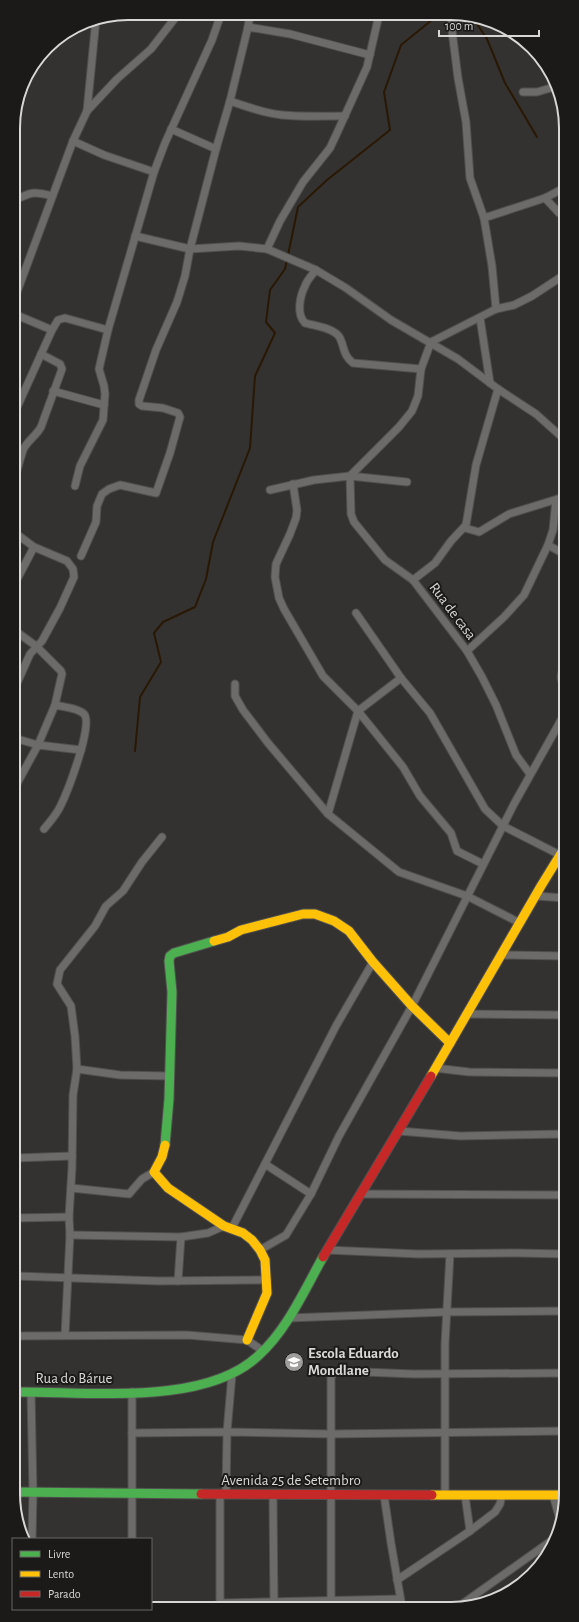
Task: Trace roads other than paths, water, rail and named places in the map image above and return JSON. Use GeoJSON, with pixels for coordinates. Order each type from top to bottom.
{"type":"FeatureCollection","features":[{"type":"Feature","properties":{"kind":"street"},"geometry":{"type":"LineString","coordinates":[[20,277],[73,141],[87,111],[117,79],[151,49],[174,20]]}},
{"type":"Feature","properties":{"kind":"street"},"geometry":{"type":"LineString","coordinates":[[75,486],[80,466],[102,425],[104,386],[99,370],[108,330],[154,172],[171,129],[212,40],[219,20]]}},
{"type":"Feature","properties":{"kind":"street"},"geometry":{"type":"LineString","coordinates":[[81,556],[96,522],[97,506],[102,494],[109,489],[120,485],[153,493],[158,491],[180,417],[178,412],[175,411],[142,406],[139,404],[139,400],[156,350],[177,302],[185,276],[190,249],[230,102],[249,20]]}},
{"type":"Feature","properties":{"kind":"street"},"geometry":{"type":"LineString","coordinates":[[267,249],[280,221],[303,182],[330,148],[367,67],[378,20]]}},
{"type":"Feature","properties":{"kind":"street"},"geometry":{"type":"LineString","coordinates":[[451,23],[458,78],[466,122],[470,178],[484,218],[492,266],[496,309]]}},
{"type":"Feature","properties":{"kind":"street"},"geometry":{"type":"LineString","coordinates":[[87,111],[95,25]]}},
{"type":"Feature","properties":{"kind":"street"},"geometry":{"type":"LineString","coordinates":[[248,26],[290,34],[370,55]]}},
{"type":"Feature","properties":{"kind":"street"},"geometry":{"type":"LineString","coordinates":[[523,92],[537,92],[551,88]]}},
{"type":"Feature","properties":{"kind":"street"},"geometry":{"type":"LineString","coordinates":[[230,102],[281,115],[312,117],[345,116]]}},
{"type":"Feature","properties":{"kind":"street"},"geometry":{"type":"LineString","coordinates":[[171,129],[216,149]]}},
{"type":"Feature","properties":{"kind":"street"},"geometry":{"type":"LineString","coordinates":[[73,141],[104,155],[154,172]]}},
{"type":"Feature","properties":{"kind":"street"},"geometry":{"type":"LineString","coordinates":[[484,218],[545,198],[559,191]]}},
{"type":"Feature","properties":{"kind":"street"},"geometry":{"type":"LineString","coordinates":[[20,198],[32,192],[52,196]]}},
{"type":"Feature","properties":{"kind":"street"},"geometry":{"type":"LineString","coordinates":[[545,198],[559,214]]}},
{"type":"Feature","properties":{"kind":"street"},"geometry":{"type":"LineString","coordinates":[[135,236],[190,249],[239,246],[267,249],[295,260],[316,270],[346,288],[391,320],[458,359],[498,389],[536,414],[559,435]]}},
{"type":"Feature","properties":{"kind":"street"},"geometry":{"type":"LineString","coordinates":[[316,270],[305,285],[300,300],[300,315],[304,323],[335,333],[340,338],[346,356],[354,363],[421,370]]}},
{"type":"Feature","properties":{"kind":"street"},"geometry":{"type":"LineString","coordinates":[[350,476],[399,427],[412,411],[418,396],[421,370],[431,342],[496,309],[514,305],[532,296],[559,278]]}},
{"type":"Feature","properties":{"kind":"street"},"geometry":{"type":"LineString","coordinates":[[20,317],[52,330]]}},
{"type":"Feature","properties":{"kind":"street"},"geometry":{"type":"LineString","coordinates":[[20,401],[58,320],[65,318],[108,330]]}},
{"type":"Feature","properties":{"kind":"street"},"geometry":{"type":"LineString","coordinates":[[480,318],[490,383]]}},
{"type":"Feature","properties":{"kind":"street"},"geometry":{"type":"LineString","coordinates":[[20,460],[25,446],[41,427],[62,369],[60,364],[41,354]]}},
{"type":"Feature","properties":{"kind":"street"},"geometry":{"type":"LineString","coordinates":[[413,580],[433,566],[451,541],[465,528],[476,465],[498,389]]}},
{"type":"Feature","properties":{"kind":"street"},"geometry":{"type":"LineString","coordinates":[[53,391],[104,405]]}},
{"type":"Feature","properties":{"kind":"street"},"geometry":{"type":"LineString","coordinates":[[270,490],[314,480],[350,476],[407,482]]}},
{"type":"Feature","properties":{"kind":"street","name":"Rua de casa"},"geometry":{"type":"LineString","coordinates":[[350,476],[350,508],[354,522],[385,560],[413,580],[467,651],[496,705],[516,755],[530,774]]}},
{"type":"Feature","properties":{"kind":"street"},"geometry":{"type":"LineString","coordinates":[[293,484],[297,510],[296,518],[288,539],[276,564],[275,577],[279,598],[323,676],[358,711],[403,767],[420,796],[451,833],[457,851],[483,864]]}},
{"type":"Feature","properties":{"kind":"street"},"geometry":{"type":"LineString","coordinates":[[465,528],[476,531],[482,530],[509,514],[559,499]]}},
{"type":"Feature","properties":{"kind":"street"},"geometry":{"type":"LineString","coordinates":[[467,651],[517,604],[524,594],[548,545],[553,530],[556,500]]}},
{"type":"Feature","properties":{"kind":"street"},"geometry":{"type":"LineString","coordinates":[[20,536],[34,547],[67,561],[73,569],[74,577],[60,608],[42,641],[30,654],[20,676]]}},
{"type":"Feature","properties":{"kind":"street"},"geometry":{"type":"LineString","coordinates":[[548,545],[559,551]]}},
{"type":"Feature","properties":{"kind":"street"},"geometry":{"type":"LineString","coordinates":[[20,574],[34,547]]}},
{"type":"Feature","properties":{"kind":"street"},"geometry":{"type":"LineString","coordinates":[[356,613],[400,678],[430,713],[453,756],[485,810],[503,826],[559,850]]}},
{"type":"Feature","properties":{"kind":"street"},"geometry":{"type":"LineString","coordinates":[[20,634],[36,646],[61,671],[55,705],[38,745],[20,778]]}},
{"type":"Feature","properties":{"kind":"street"},"geometry":{"type":"LineString","coordinates":[[328,814],[358,711],[400,678]]}},
{"type":"Feature","properties":{"kind":"street"},"geometry":{"type":"LineString","coordinates":[[236,684],[236,696],[243,710],[307,792],[328,814],[399,872],[467,896],[520,923]]}},
{"type":"Feature","properties":{"kind":"street"},"geometry":{"type":"LineString","coordinates":[[44,829],[59,809],[66,794],[86,732],[87,720],[85,715],[81,712],[55,705]]}},
{"type":"Feature","properties":{"kind":"street"},"geometry":{"type":"LineString","coordinates":[[260,1250],[286,1235],[311,1194],[339,1136],[412,1006],[483,864],[530,774],[559,723]]}},
{"type":"Feature","properties":{"kind":"street"},"geometry":{"type":"LineString","coordinates":[[20,740],[38,745],[81,750]]}},
{"type":"Feature","properties":{"kind":"street"},"geometry":{"type":"LineString","coordinates":[[65,1335],[70,1235],[69,1216],[73,1095],[77,1069],[71,1006],[57,984],[60,970],[95,926],[106,906],[123,890],[142,862],[162,837]]}},
{"type":"Feature","properties":{"kind":"street","name":"Rua do Bárue"},"geometry":{"type":"LineString","coordinates":[[20,1392],[132,1392],[172,1389],[200,1384],[232,1374],[257,1357],[289,1318],[327,1250],[399,1131],[559,856]]}},
{"type":"Feature","properties":{"kind":"street"},"geometry":{"type":"LineString","coordinates":[[536,896],[559,898]]}},
{"type":"Feature","properties":{"kind":"street"},"geometry":{"type":"LineString","coordinates":[[71,1188],[129,1194],[142,1179],[154,1172],[162,1157],[166,1140],[172,992],[169,961],[170,956],[174,953],[228,937],[241,930],[251,927],[309,914],[334,921],[344,927],[412,1006],[450,1043]]}},
{"type":"Feature","properties":{"kind":"street"},"geometry":{"type":"LineString","coordinates":[[501,956],[559,956]]}},
{"type":"Feature","properties":{"kind":"street"},"geometry":{"type":"LineString","coordinates":[[70,1235],[181,1237],[208,1233],[228,1227],[265,1164],[336,1026],[373,962]]}},
{"type":"Feature","properties":{"kind":"street"},"geometry":{"type":"LineString","coordinates":[[466,1014],[559,1015]]}},
{"type":"Feature","properties":{"kind":"street"},"geometry":{"type":"LineString","coordinates":[[435,1068],[469,1072],[559,1073]]}},
{"type":"Feature","properties":{"kind":"street"},"geometry":{"type":"LineString","coordinates":[[77,1069],[120,1075],[169,1076]]}},
{"type":"Feature","properties":{"kind":"street"},"geometry":{"type":"LineString","coordinates":[[399,1131],[460,1136],[559,1134]]}},
{"type":"Feature","properties":{"kind":"street"},"geometry":{"type":"LineString","coordinates":[[20,1158],[72,1156]]}},
{"type":"Feature","properties":{"kind":"street"},"geometry":{"type":"LineString","coordinates":[[265,1164],[311,1194]]}},
{"type":"Feature","properties":{"kind":"street"},"geometry":{"type":"LineString","coordinates":[[154,1172],[168,1188],[228,1227],[252,1240],[260,1250],[265,1260],[267,1293],[247,1340]]}},
{"type":"Feature","properties":{"kind":"street"},"geometry":{"type":"LineString","coordinates":[[360,1194],[559,1195]]}},
{"type":"Feature","properties":{"kind":"street"},"geometry":{"type":"LineString","coordinates":[[20,1218],[69,1216]]}},
{"type":"Feature","properties":{"kind":"street"},"geometry":{"type":"LineString","coordinates":[[178,1281],[181,1237]]}},
{"type":"Feature","properties":{"kind":"street"},"geometry":{"type":"LineString","coordinates":[[327,1250],[412,1254],[559,1254]]}},
{"type":"Feature","properties":{"kind":"street"},"geometry":{"type":"LineString","coordinates":[[445,1495],[444,1432],[446,1312],[450,1254]]}},
{"type":"Feature","properties":{"kind":"street"},"geometry":{"type":"LineString","coordinates":[[20,1276],[178,1281],[267,1280]]}},
{"type":"Feature","properties":{"kind":"street"},"geometry":{"type":"LineString","coordinates":[[289,1318],[446,1312],[559,1311]]}},
{"type":"Feature","properties":{"kind":"street"},"geometry":{"type":"LineString","coordinates":[[20,1336],[187,1335],[247,1340],[263,1351]]}},
{"type":"Feature","properties":{"kind":"street"},"geometry":{"type":"LineString","coordinates":[[331,1602],[331,1378],[333,1373],[338,1371],[445,1374],[559,1373]]}},
{"type":"Feature","properties":{"kind":"street"},"geometry":{"type":"LineString","coordinates":[[220,1602],[223,1494],[232,1374]]}},
{"type":"Feature","properties":{"kind":"street"},"geometry":{"type":"LineString","coordinates":[[30,1392],[33,1492],[32,1538]]}},
{"type":"Feature","properties":{"kind":"street"},"geometry":{"type":"LineString","coordinates":[[132,1392],[132,1538]]}},
{"type":"Feature","properties":{"kind":"street"},"geometry":{"type":"LineString","coordinates":[[132,1433],[227,1432],[331,1434],[559,1431]]}},
{"type":"Feature","properties":{"kind":"street","name":"Avenida 25 de Setembro"},"geometry":{"type":"LineString","coordinates":[[20,1492],[273,1495],[559,1495]]}},
{"type":"Feature","properties":{"kind":"street"},"geometry":{"type":"LineString","coordinates":[[273,1495],[274,1602]]}},
{"type":"Feature","properties":{"kind":"street"},"geometry":{"type":"LineString","coordinates":[[384,1495],[401,1602]]}},
{"type":"Feature","properties":{"kind":"street"},"geometry":{"type":"LineString","coordinates":[[465,1495],[470,1531]]}},
{"type":"Feature","properties":{"kind":"street"},"geometry":{"type":"LineString","coordinates":[[397,1580],[470,1531],[495,1512],[500,1504],[502,1495]]}},
{"type":"Feature","properties":{"kind":"street"},"geometry":{"type":"LineString","coordinates":[[553,1495],[558,1511]]}},
{"type":"Feature","properties":{"kind":"street"},"geometry":{"type":"LineString","coordinates":[[467,1601],[547,1544]]}},
{"type":"Feature","properties":{"kind":"waterway"},"geometry":{"type":"LineString","coordinates":[[288,255],[298,207],[327,180],[390,130],[384,92],[401,45],[432,20]]}},
{"type":"Feature","properties":{"kind":"waterway"},"geometry":{"type":"LineString","coordinates":[[477,23],[487,39],[505,83],[537,137]]}},
{"type":"Feature","properties":{"kind":"waterway"},"geometry":{"type":"LineString","coordinates":[[135,751],[140,697],[161,662],[154,633],[163,622],[195,607],[206,579],[213,542],[250,448],[255,376],[275,333],[266,322],[270,290],[285,269],[287,260]]}},
{"type":"Feature","properties":{"kind":"place","name":"Escola Eduardo Mondlane"},"geometry":{"type":"Point","coordinates":[294,1362]}}]}
